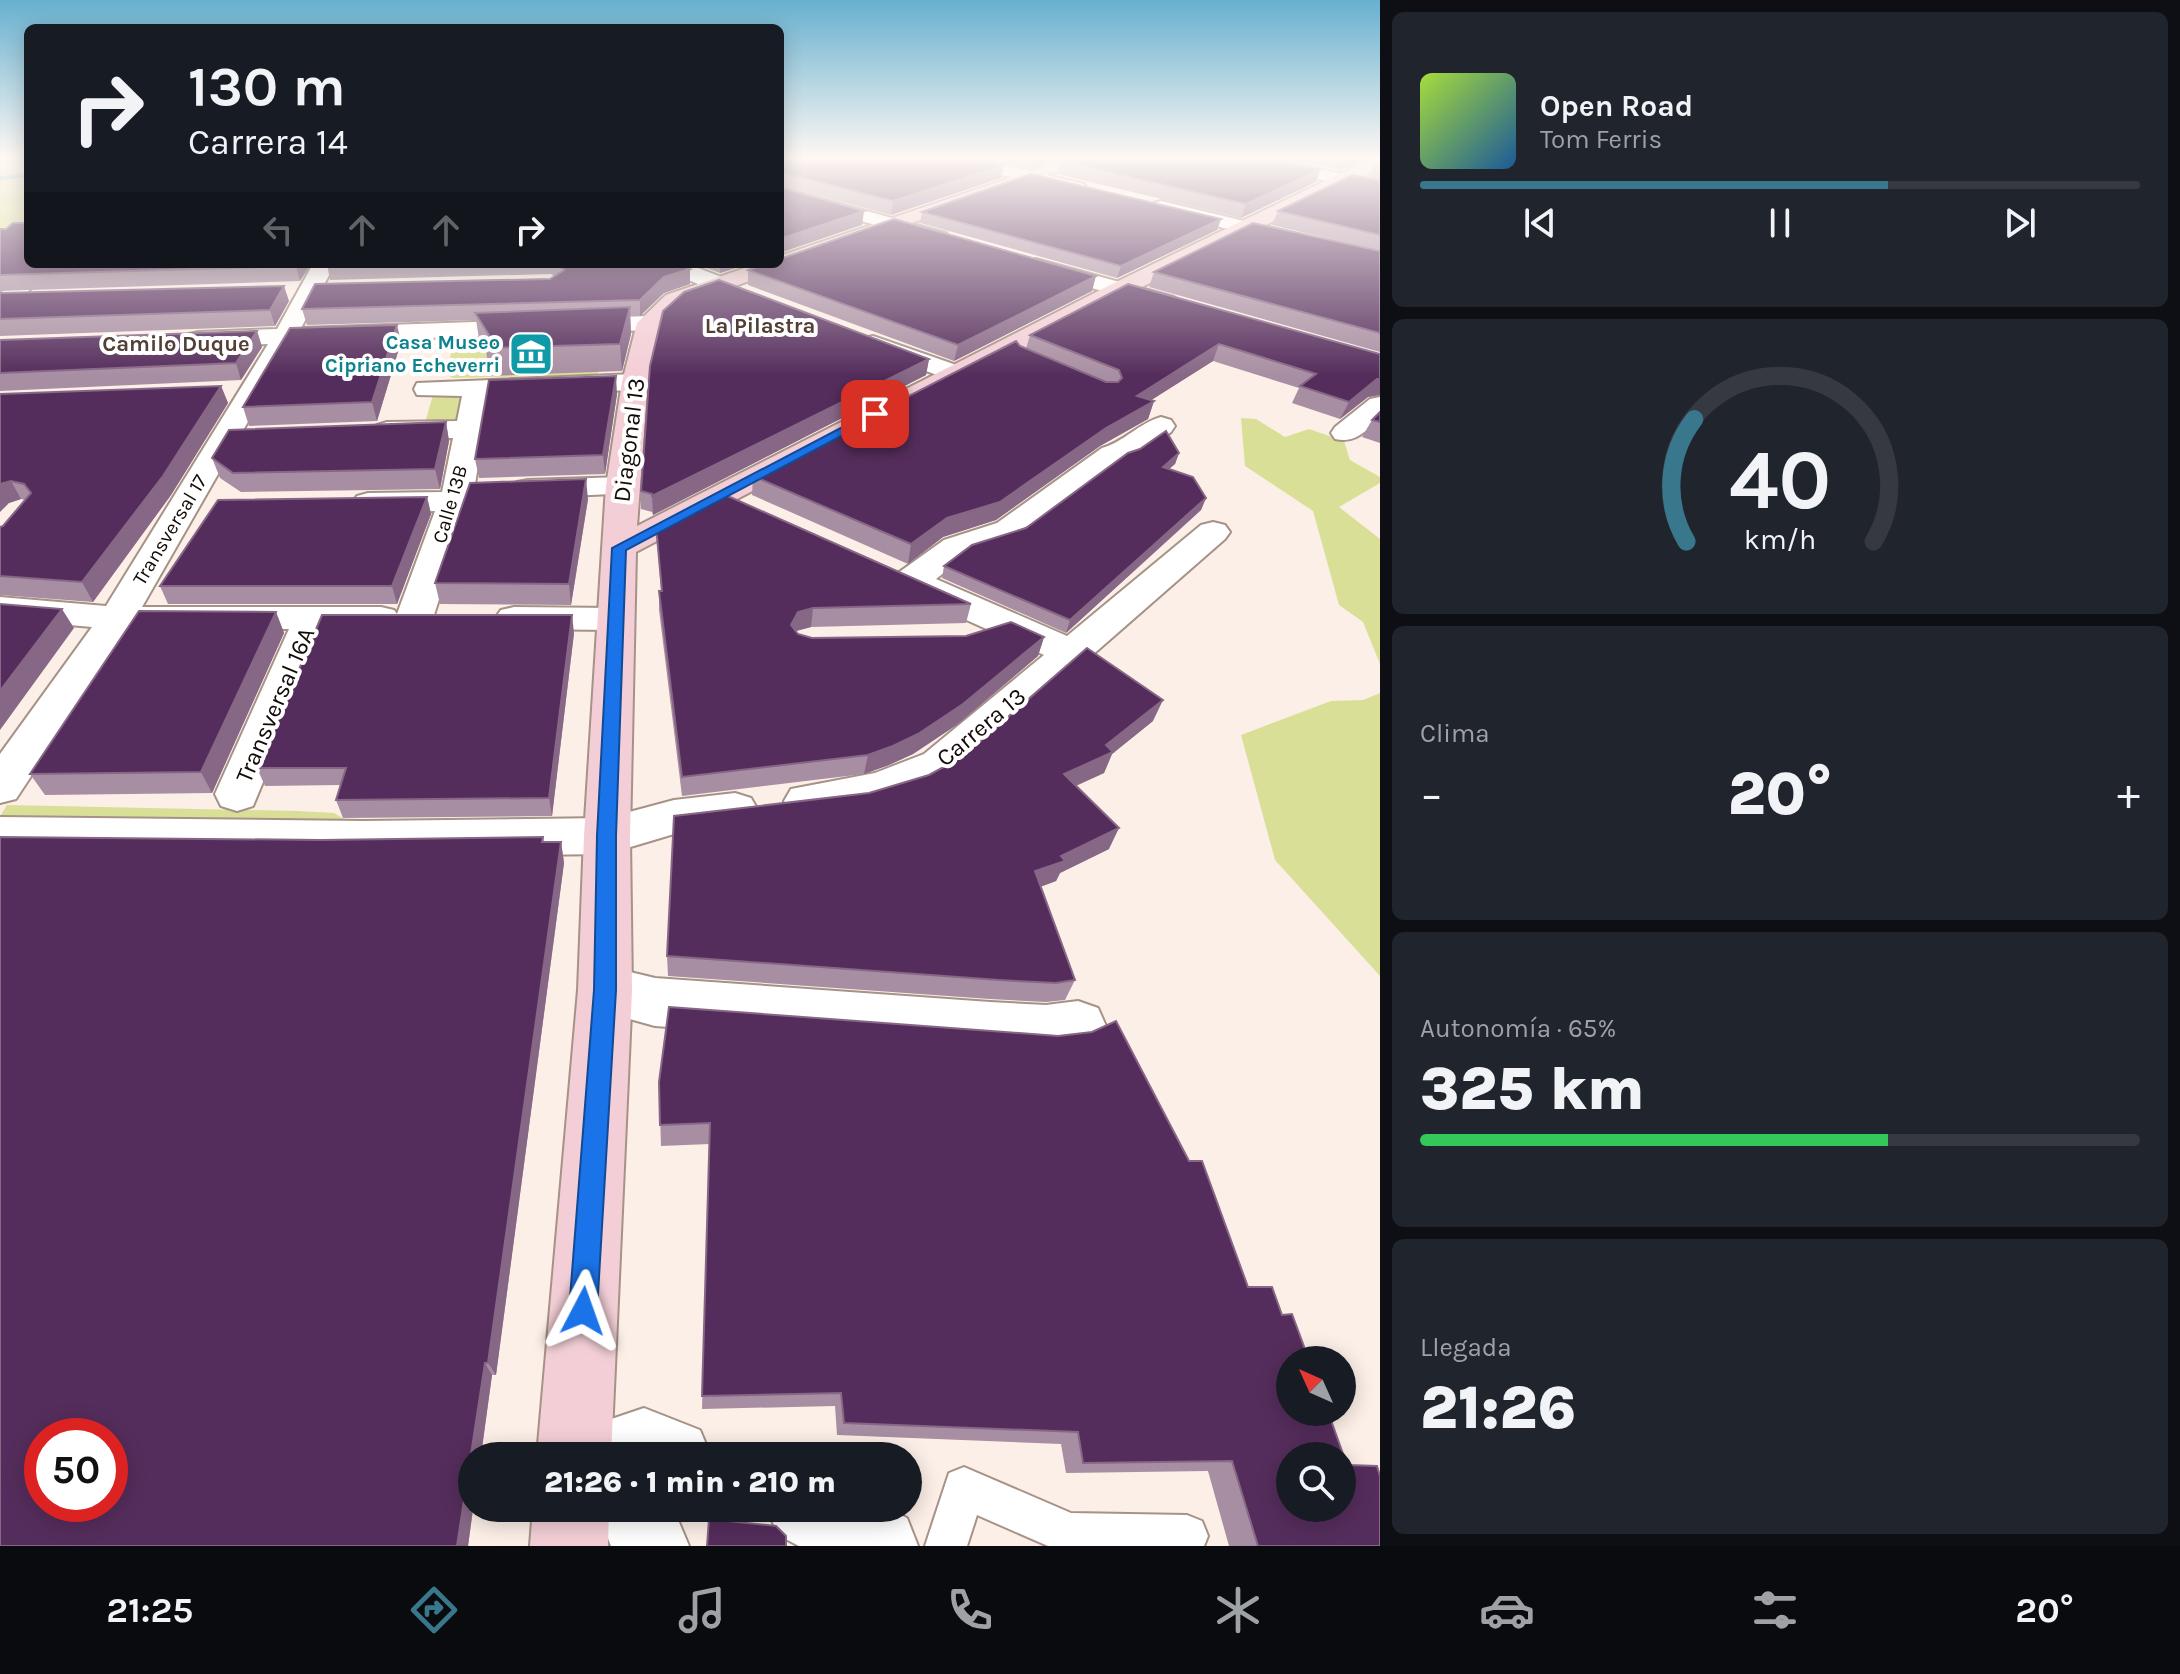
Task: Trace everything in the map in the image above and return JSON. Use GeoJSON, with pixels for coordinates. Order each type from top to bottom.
{"type":"FeatureCollection","features":[{"type":"Feature","properties":{"kind":"main road"},"geometry":{"type":"LineString","coordinates":[[784,263],[878,231]]}},
{"type":"Feature","properties":{"kind":"main road"},"geometry":{"type":"LineString","coordinates":[[619,548],[953,373],[1008,352],[1120,289],[1238,231]]}},
{"type":"Feature","properties":{"kind":"main road"},"geometry":{"type":"LineString","coordinates":[[649,323],[674,300],[771,268]]}},
{"type":"Feature","properties":{"kind":"main road","name":"Diagonal 13"},"geometry":{"type":"LineString","coordinates":[[607,1442],[605,990],[615,619],[622,486],[635,382],[649,323]]}},
{"type":"Feature","properties":{"kind":"main road","name":"Diagonal 13"},"geometry":{"type":"LineString","coordinates":[[569,1546],[580,1522]]}},
{"type":"Feature","properties":{"kind":"street"},"geometry":{"type":"LineString","coordinates":[[918,231],[966,245]]}},
{"type":"Feature","properties":{"kind":"street"},"geometry":{"type":"LineString","coordinates":[[1263,231],[1380,260]]}},
{"type":"Feature","properties":{"kind":"street"},"geometry":{"type":"LineString","coordinates":[[1022,261],[1196,311]]}},
{"type":"Feature","properties":{"kind":"street"},"geometry":{"type":"LineString","coordinates":[[4,303],[41,268]]}},
{"type":"Feature","properties":{"kind":"street"},"geometry":{"type":"LineString","coordinates":[[679,268],[750,296]]}},
{"type":"Feature","properties":{"kind":"street","name":"Transversal 17"},"geometry":{"type":"LineString","coordinates":[[0,787],[117,618],[200,506],[241,438],[237,392],[285,336],[312,284]]}},
{"type":"Feature","properties":{"kind":"street"},"geometry":{"type":"LineString","coordinates":[[4,303],[40,298]]}},
{"type":"Feature","properties":{"kind":"street"},"geometry":{"type":"LineString","coordinates":[[550,298],[550,326]]}},
{"type":"Feature","properties":{"kind":"street"},"geometry":{"type":"LineString","coordinates":[[174,340],[649,323]]}},
{"type":"Feature","properties":{"kind":"street"},"geometry":{"type":"LineString","coordinates":[[415,430],[443,329]]}},
{"type":"Feature","properties":{"kind":"street"},"geometry":{"type":"LineString","coordinates":[[852,335],[953,373]]}},
{"type":"Feature","properties":{"kind":"street"},"geometry":{"type":"LineString","coordinates":[[427,389],[635,382]]}},
{"type":"Feature","properties":{"kind":"street","name":"Calle 13B"},"geometry":{"type":"LineString","coordinates":[[445,618],[475,493],[467,429],[477,387]]}},
{"type":"Feature","properties":{"kind":"street"},"geometry":{"type":"LineString","coordinates":[[1345,433],[1380,405]]}},
{"type":"Feature","properties":{"kind":"street"},"geometry":{"type":"LineString","coordinates":[[1071,653],[898,575],[956,547],[1009,530],[1113,454],[1123,452],[1161,426]]}},
{"type":"Feature","properties":{"kind":"street"},"geometry":{"type":"LineString","coordinates":[[352,433],[467,429]]}},
{"type":"Feature","properties":{"kind":"street"},"geometry":{"type":"LineString","coordinates":[[343,503],[622,486]]}},
{"type":"Feature","properties":{"kind":"street"},"geometry":{"type":"LineString","coordinates":[[718,495],[762,514]]}},
{"type":"Feature","properties":{"kind":"street","name":"Carrera 13"},"geometry":{"type":"LineString","coordinates":[[0,835],[364,839],[607,836],[674,817],[865,794],[906,782],[939,765],[1213,532]]}},
{"type":"Feature","properties":{"kind":"street"},"geometry":{"type":"LineString","coordinates":[[0,608],[117,618],[615,619]]}},
{"type":"Feature","properties":{"kind":"street","name":"Transversal 16A"},"geometry":{"type":"LineString","coordinates":[[237,794],[313,617]]}},
{"type":"Feature","properties":{"kind":"street"},"geometry":{"type":"LineString","coordinates":[[961,640],[1008,625]]}},
{"type":"Feature","properties":{"kind":"street"},"geometry":{"type":"LineString","coordinates":[[605,990],[655,1002],[990,1027],[1046,1030],[1078,1026]]}},
{"type":"Feature","properties":{"kind":"street"},"geometry":{"type":"LineString","coordinates":[[638,1522],[650,1546]]}},
{"type":"Feature","properties":{"kind":"street"},"geometry":{"type":"LineString","coordinates":[[832,1522],[879,1546]]}},
{"type":"Feature","properties":{"kind":"lane"},"geometry":{"type":"LineString","coordinates":[[946,1546],[964,1488],[1070,1534],[1187,1536]]}},
{"type":"Feature","properties":{"kind":"green space"},"geometry":{"type":"Polygon","coordinates":[[[0,231],[23,231],[0,240],[0,231]]]}},
{"type":"Feature","properties":{"kind":"green space"},"geometry":{"type":"Polygon","coordinates":[[[473,335],[609,350],[597,375],[453,378],[447,375],[453,342],[473,335]]]}},
{"type":"Feature","properties":{"kind":"green space"},"geometry":{"type":"Polygon","coordinates":[[[466,392],[459,422],[425,423],[433,395],[466,392]]]}},
{"type":"Feature","properties":{"kind":"green space"},"geometry":{"type":"Polygon","coordinates":[[[1241,418],[1256,419],[1285,437],[1309,429],[1344,441],[1350,460],[1380,477],[1380,483],[1339,507],[1380,539],[1380,664],[1363,622],[1339,605],[1313,511],[1245,466],[1241,418]]]}},
{"type":"Feature","properties":{"kind":"green space"},"geometry":{"type":"Polygon","coordinates":[[[1380,693],[1380,976],[1275,860],[1241,735],[1331,701],[1363,700],[1380,693]]]}},
{"type":"Feature","properties":{"kind":"green space"},"geometry":{"type":"Polygon","coordinates":[[[7,805],[334,813],[355,825],[7,818],[1,815],[7,805]]]}},
{"type":"Feature","properties":{"kind":"building"},"geometry":{"type":"Polygon","coordinates":[[[0,231],[24,231],[24,268],[230,268],[0,275],[0,231]]]}},
{"type":"Feature","properties":{"kind":"building"},"geometry":{"type":"Polygon","coordinates":[[[784,231],[804,231],[784,238],[784,231]]]}},
{"type":"Feature","properties":{"kind":"building"},"geometry":{"type":"Polygon","coordinates":[[[859,231],[937,231],[1096,276],[958,345],[748,270],[784,268],[784,258],[859,231]]]}},
{"type":"Feature","properties":{"kind":"building"},"geometry":{"type":"Polygon","coordinates":[[[993,231],[1195,231],[1121,266],[993,231]]]}},
{"type":"Feature","properties":{"kind":"building"},"geometry":{"type":"Polygon","coordinates":[[[1237,231],[1290,231],[1380,251],[1380,333],[1154,272],[1237,231]]]}},
{"type":"Feature","properties":{"kind":"building"},"geometry":{"type":"Polygon","coordinates":[[[561,268],[690,269],[664,277],[640,300],[302,309],[315,284],[550,279],[564,270],[561,268]]]}},
{"type":"Feature","properties":{"kind":"building"},"geometry":{"type":"Polygon","coordinates":[[[719,280],[929,359],[652,496],[641,491],[650,366],[663,311],[684,292],[719,280]]]}},
{"type":"Feature","properties":{"kind":"building"},"geometry":{"type":"Polygon","coordinates":[[[1128,284],[1380,354],[1380,379],[1349,402],[1300,386],[1316,374],[1219,344],[1137,396],[1154,401],[1106,428],[1000,502],[947,518],[911,544],[753,476],[1016,341],[1020,346],[1106,382],[1118,382],[1122,378],[1119,370],[1030,335],[1128,284]]]}},
{"type":"Feature","properties":{"kind":"building"},"geometry":{"type":"Polygon","coordinates":[[[284,286],[270,310],[0,319],[0,293],[284,286]]]}},
{"type":"Feature","properties":{"kind":"building"},"geometry":{"type":"Polygon","coordinates":[[[630,307],[620,344],[486,348],[489,335],[475,313],[630,307]]]}},
{"type":"Feature","properties":{"kind":"building"},"geometry":{"type":"Polygon","coordinates":[[[397,325],[372,402],[243,407],[290,328],[397,325]]]}},
{"type":"Feature","properties":{"kind":"building"},"geometry":{"type":"Polygon","coordinates":[[[257,331],[236,363],[0,373],[0,340],[257,331]]]}},
{"type":"Feature","properties":{"kind":"building"},"geometry":{"type":"Polygon","coordinates":[[[616,376],[603,455],[475,459],[489,380],[616,376]]]}},
{"type":"Feature","properties":{"kind":"building"},"geometry":{"type":"Polygon","coordinates":[[[221,386],[163,476],[82,582],[0,576],[0,527],[31,493],[24,484],[11,481],[0,484],[0,394],[221,386]]]}},
{"type":"Feature","properties":{"kind":"building"},"geometry":{"type":"Polygon","coordinates":[[[446,422],[435,469],[233,473],[212,458],[229,430],[446,422]]]}},
{"type":"Feature","properties":{"kind":"building"},"geometry":{"type":"Polygon","coordinates":[[[1166,431],[1179,453],[1163,467],[1193,477],[1206,498],[1070,620],[944,566],[972,545],[1026,528],[1128,453],[1140,449],[1166,431]]]}},
{"type":"Feature","properties":{"kind":"building"},"geometry":{"type":"Polygon","coordinates":[[[586,479],[569,584],[435,583],[470,483],[586,479]]]}},
{"type":"Feature","properties":{"kind":"building"},"geometry":{"type":"Polygon","coordinates":[[[721,493],[971,604],[813,608],[798,612],[791,625],[798,634],[812,638],[966,636],[1011,622],[1044,637],[963,704],[918,734],[893,746],[868,755],[682,777],[659,591],[662,591],[656,526],[721,493]]]}},
{"type":"Feature","properties":{"kind":"building"},"geometry":{"type":"Polygon","coordinates":[[[427,497],[392,586],[160,586],[218,500],[427,497]]]}},
{"type":"Feature","properties":{"kind":"building"},"geometry":{"type":"Polygon","coordinates":[[[0,604],[62,609],[0,691],[0,604]]]}},
{"type":"Feature","properties":{"kind":"building"},"geometry":{"type":"Polygon","coordinates":[[[139,611],[276,612],[201,772],[30,774],[139,611]]]}},
{"type":"Feature","properties":{"kind":"building"},"geometry":{"type":"Polygon","coordinates":[[[322,615],[572,615],[549,798],[336,800],[346,768],[257,768],[322,615]]]}},
{"type":"Feature","properties":{"kind":"building"},"geometry":{"type":"Polygon","coordinates":[[[1087,648],[1163,700],[1106,745],[1113,752],[1064,774],[1119,828],[1061,856],[1065,861],[1035,871],[1075,980],[1056,983],[999,980],[667,956],[674,816],[869,793],[929,775],[962,757],[1087,648]]]}},
{"type":"Feature","properties":{"kind":"building"},"geometry":{"type":"Polygon","coordinates":[[[0,837],[321,840],[543,837],[542,842],[561,842],[488,1363],[485,1363],[473,1442],[458,1442],[458,1522],[461,1522],[457,1546],[0,1546],[0,837]]]}},
{"type":"Feature","properties":{"kind":"building"},"geometry":{"type":"Polygon","coordinates":[[[669,1007],[1058,1036],[1092,1032],[1116,1021],[1189,1161],[1202,1161],[1248,1287],[1272,1287],[1282,1315],[1292,1314],[1304,1346],[1276,1346],[1276,1426],[1333,1426],[1339,1442],[1276,1442],[1276,1522],[1356,1522],[1356,1465],[1377,1466],[1380,1476],[1380,1546],[1258,1546],[1232,1461],[1083,1463],[1078,1432],[844,1423],[841,1393],[702,1396],[710,1123],[660,1125],[659,1082],[669,1007]]]}},
{"type":"Feature","properties":{"kind":"building"},"geometry":{"type":"Polygon","coordinates":[[[709,1522],[776,1526],[786,1536],[786,1546],[707,1546],[709,1522]]]}},
{"type":"Feature","properties":{"kind":"place","name":"Casa Museo Cipriano Echeverri"},"geometry":{"type":"Point","coordinates":[531,354]}},
{"type":"Feature","properties":{"kind":"district","name":"La Pilastra"},"geometry":{"type":"Point","coordinates":[760,326]}},
{"type":"Feature","properties":{"kind":"district","name":"Camilo Duque"},"geometry":{"type":"Point","coordinates":[176,344]}},
{"type":"Feature","properties":{"kind":"route"},"geometry":{"type":"LineString","coordinates":[[583,1311],[605,990],[607,836],[619,548],[875,414]]}}]}
